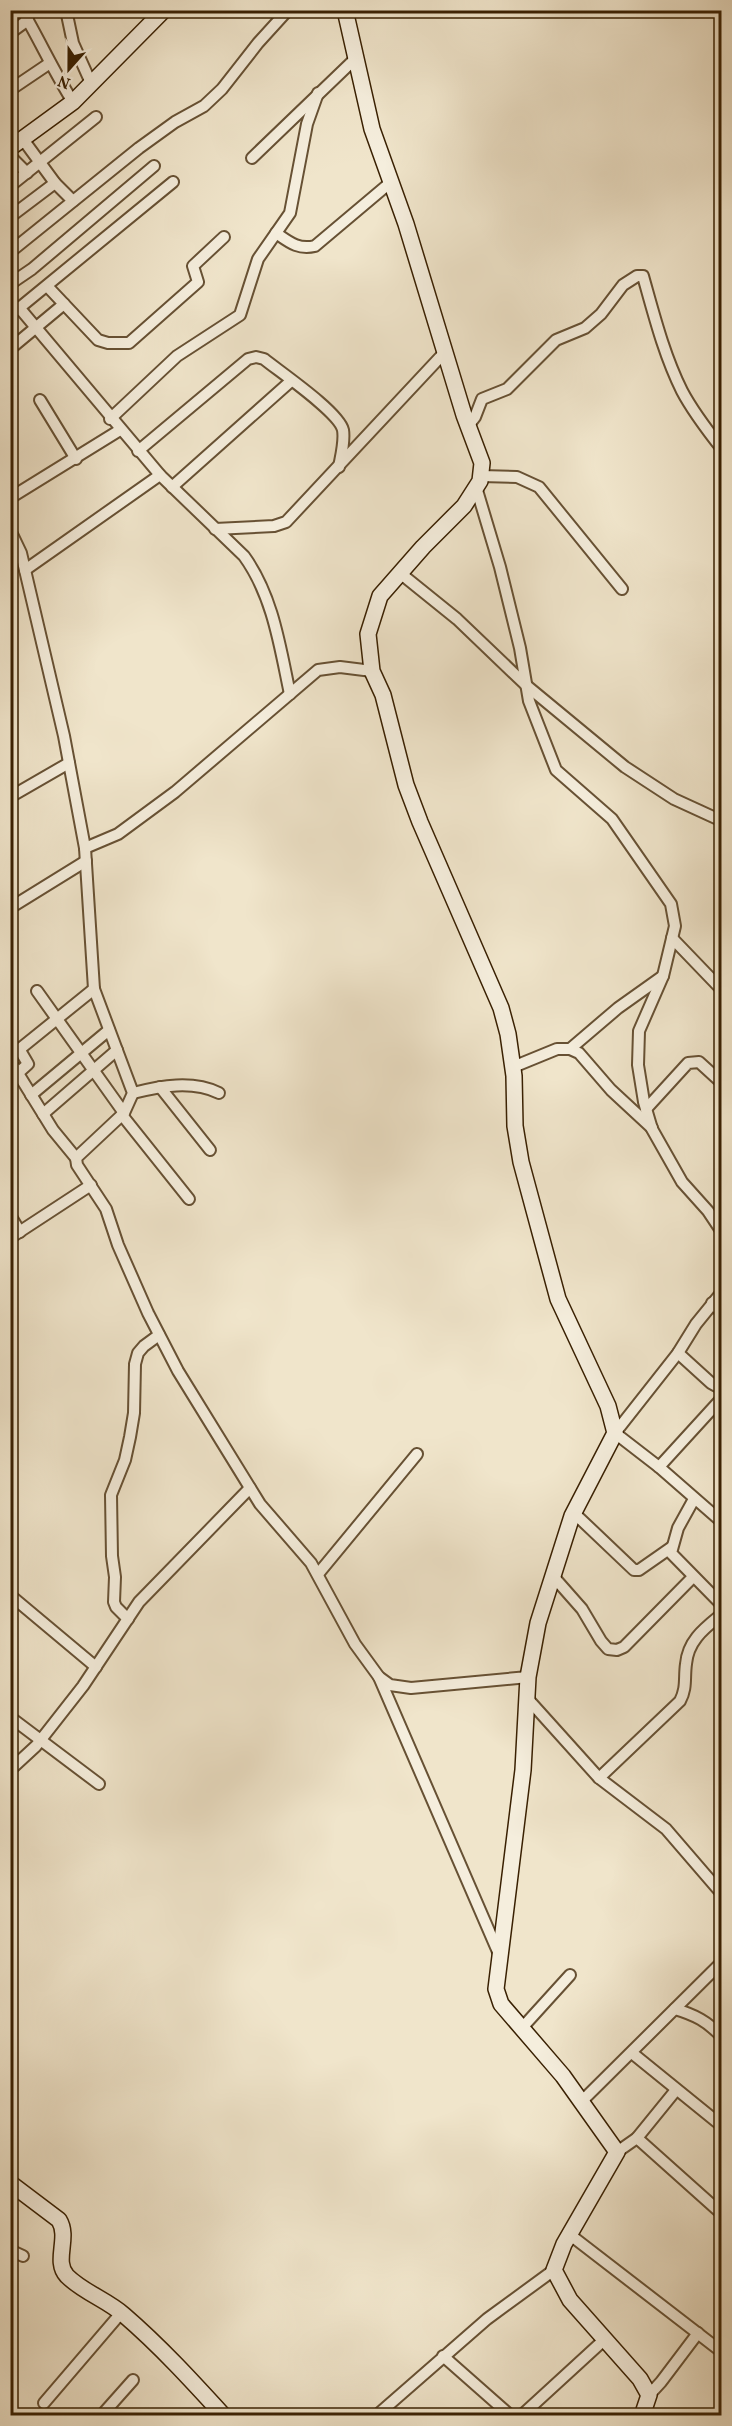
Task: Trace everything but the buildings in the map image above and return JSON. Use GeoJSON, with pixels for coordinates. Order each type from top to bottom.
{"type":"FeatureCollection","features":[{"type":"Feature","properties":{"kind":"street"},"geometry":{"type":"LineString","coordinates":[[66,10],[73,43],[91,83]]}},
{"type":"Feature","properties":{"kind":"street"},"geometry":{"type":"LineString","coordinates":[[72,201],[40,162],[16,143],[73,102],[164,10]]}},
{"type":"Feature","properties":{"kind":"street"},"geometry":{"type":"LineString","coordinates":[[10,252],[175,122],[204,106],[222,89],[258,43],[288,10]]}},
{"type":"Feature","properties":{"kind":"street"},"geometry":{"type":"LineString","coordinates":[[345,10],[372,129],[392,182],[482,464],[478,482],[464,506],[380,596],[368,634],[372,670],[383,695],[406,784],[420,822],[501,1008],[513,1067],[515,1125],[521,1162],[558,1299],[608,1406],[615,1433],[659,1467],[722,1522]]}},
{"type":"Feature","properties":{"kind":"street"},"geometry":{"type":"LineString","coordinates":[[10,33],[25,15],[73,102]]}},
{"type":"Feature","properties":{"kind":"street"},"geometry":{"type":"LineString","coordinates":[[252,158],[356,58]]}},
{"type":"Feature","properties":{"kind":"street"},"geometry":{"type":"LineString","coordinates":[[10,90],[50,63]]}},
{"type":"Feature","properties":{"kind":"street"},"geometry":{"type":"LineString","coordinates":[[111,418],[177,356],[240,315],[258,259],[290,213],[307,124],[318,93]]}},
{"type":"Feature","properties":{"kind":"street"},"geometry":{"type":"LineString","coordinates":[[10,186],[96,117]]}},
{"type":"Feature","properties":{"kind":"street"},"geometry":{"type":"LineString","coordinates":[[10,156],[27,173]]}},
{"type":"Feature","properties":{"kind":"street"},"geometry":{"type":"LineString","coordinates":[[10,284],[32,269],[154,166]]}},
{"type":"Feature","properties":{"kind":"street"},"geometry":{"type":"LineString","coordinates":[[172,182],[47,286],[14,308],[36,329],[160,475],[244,556],[255,571],[274,620],[290,694]]}},
{"type":"Feature","properties":{"kind":"street"},"geometry":{"type":"LineString","coordinates":[[276,233],[295,247],[315,246],[392,182]]}},
{"type":"Feature","properties":{"kind":"street"},"geometry":{"type":"LineString","coordinates":[[10,217],[55,183]]}},
{"type":"Feature","properties":{"kind":"street"},"geometry":{"type":"LineString","coordinates":[[47,286],[98,340],[120,344],[129,342],[198,282],[193,266],[224,237]]}},
{"type":"Feature","properties":{"kind":"street"},"geometry":{"type":"LineString","coordinates":[[468,426],[475,417],[482,399],[507,389],[556,340],[585,328],[601,314],[623,285],[637,276],[643,276],[661,339],[682,391],[701,422],[722,449]]}},
{"type":"Feature","properties":{"kind":"street"},"geometry":{"type":"LineString","coordinates":[[10,349],[64,304]]}},
{"type":"Feature","properties":{"kind":"street"},"geometry":{"type":"LineString","coordinates":[[215,529],[274,526],[286,522],[446,352]]}},
{"type":"Feature","properties":{"kind":"street"},"geometry":{"type":"LineString","coordinates":[[138,450],[248,359],[256,357],[264,359],[313,397],[341,425],[344,433],[339,467]]}},
{"type":"Feature","properties":{"kind":"street"},"geometry":{"type":"LineString","coordinates":[[172,487],[291,381]]}},
{"type":"Feature","properties":{"kind":"street"},"geometry":{"type":"LineString","coordinates":[[40,399],[76,459]]}},
{"type":"Feature","properties":{"kind":"street"},"geometry":{"type":"LineString","coordinates":[[10,498],[120,430]]}},
{"type":"Feature","properties":{"kind":"street"},"geometry":{"type":"LineString","coordinates":[[25,570],[160,475]]}},
{"type":"Feature","properties":{"kind":"street"},"geometry":{"type":"LineString","coordinates":[[478,482],[517,477],[539,487],[622,589]]}},
{"type":"Feature","properties":{"kind":"street"},"geometry":{"type":"LineString","coordinates":[[478,482],[520,648],[529,701],[556,770],[612,819],[671,904],[675,926],[663,976],[639,1031],[638,1065],[652,1128],[682,1182],[708,1211],[722,1232]]}},
{"type":"Feature","properties":{"kind":"street"},"geometry":{"type":"LineString","coordinates":[[10,530],[21,553],[69,763],[85,848],[94,989],[133,1093],[123,1114],[76,1158]]}},
{"type":"Feature","properties":{"kind":"street"},"geometry":{"type":"LineString","coordinates":[[400,573],[457,619],[526,686],[648,784],[722,821]]}},
{"type":"Feature","properties":{"kind":"street"},"geometry":{"type":"LineString","coordinates":[[85,848],[118,834],[175,792],[318,670],[340,667],[372,670]]}},
{"type":"Feature","properties":{"kind":"street"},"geometry":{"type":"LineString","coordinates":[[10,797],[69,763]]}},
{"type":"Feature","properties":{"kind":"street"},"geometry":{"type":"LineString","coordinates":[[10,908],[86,861]]}},
{"type":"Feature","properties":{"kind":"street"},"geometry":{"type":"LineString","coordinates":[[672,938],[722,990]]}},
{"type":"Feature","properties":{"kind":"street"},"geometry":{"type":"LineString","coordinates":[[570,1049],[618,1008],[663,976]]}},
{"type":"Feature","properties":{"kind":"street"},"geometry":{"type":"LineString","coordinates":[[94,989],[21,1048],[28,1064],[14,1071],[76,1158],[76,1165],[106,1209],[118,1245],[178,1371],[260,1504],[318,1574],[355,1644],[379,1677],[501,1958]]}},
{"type":"Feature","properties":{"kind":"street"},"geometry":{"type":"LineString","coordinates":[[37,992],[123,1114],[189,1199]]}},
{"type":"Feature","properties":{"kind":"street"},"geometry":{"type":"LineString","coordinates":[[32,1095],[110,1030]]}},
{"type":"Feature","properties":{"kind":"street"},"geometry":{"type":"LineString","coordinates":[[513,1067],[557,1049],[570,1049],[579,1053],[611,1090],[652,1128]]}},
{"type":"Feature","properties":{"kind":"street"},"geometry":{"type":"LineString","coordinates":[[44,1114],[117,1050]]}},
{"type":"Feature","properties":{"kind":"street"},"geometry":{"type":"LineString","coordinates":[[646,1109],[688,1063],[699,1062],[722,1083]]}},
{"type":"Feature","properties":{"kind":"street"},"geometry":{"type":"LineString","coordinates":[[133,1093],[160,1087],[195,1085],[219,1093]]}},
{"type":"Feature","properties":{"kind":"street"},"geometry":{"type":"LineString","coordinates":[[160,1087],[210,1150]]}},
{"type":"Feature","properties":{"kind":"street"},"geometry":{"type":"LineString","coordinates":[[10,1215],[15,1235],[91,1185]]}},
{"type":"Feature","properties":{"kind":"street"},"geometry":{"type":"LineString","coordinates":[[617,2152],[563,2076],[501,2004],[496,1989],[523,1770],[528,1677],[538,1623],[574,1513],[615,1433],[678,1353],[722,1292]]}},
{"type":"Feature","properties":{"kind":"street"},"geometry":{"type":"LineString","coordinates":[[712,1303],[722,1313]]}},
{"type":"Feature","properties":{"kind":"street"},"geometry":{"type":"LineString","coordinates":[[128,1619],[114,1602],[111,1495],[125,1460],[130,1437],[134,1413],[135,1364],[138,1353],[159,1335]]}},
{"type":"Feature","properties":{"kind":"street"},"geometry":{"type":"LineString","coordinates":[[678,1353],[711,1383],[722,1389]]}},
{"type":"Feature","properties":{"kind":"street"},"geometry":{"type":"LineString","coordinates":[[659,1467],[722,1398]]}},
{"type":"Feature","properties":{"kind":"street"},"geometry":{"type":"LineString","coordinates":[[318,1574],[417,1454]]}},
{"type":"Feature","properties":{"kind":"street"},"geometry":{"type":"LineString","coordinates":[[10,1770],[42,1738],[96,1667],[139,1602],[250,1488]]}},
{"type":"Feature","properties":{"kind":"street"},"geometry":{"type":"LineString","coordinates":[[694,1499],[682,1519],[672,1547],[674,1558],[722,1605]]}},
{"type":"Feature","properties":{"kind":"street"},"geometry":{"type":"LineString","coordinates":[[574,1513],[634,1570],[639,1570],[672,1547]]}},
{"type":"Feature","properties":{"kind":"street"},"geometry":{"type":"LineString","coordinates":[[552,1575],[582,1609],[601,1641],[608,1649],[617,1650],[624,1647],[693,1577]]}},
{"type":"Feature","properties":{"kind":"street"},"geometry":{"type":"LineString","coordinates":[[10,1595],[96,1667]]}},
{"type":"Feature","properties":{"kind":"street"},"geometry":{"type":"LineString","coordinates":[[599,1778],[680,1701],[686,1690],[686,1663],[690,1646],[695,1637],[722,1614]]}},
{"type":"Feature","properties":{"kind":"street"},"geometry":{"type":"LineString","coordinates":[[379,1677],[390,1685],[411,1689],[528,1677]]}},
{"type":"Feature","properties":{"kind":"street"},"geometry":{"type":"LineString","coordinates":[[527,1698],[599,1778],[666,1829],[722,1894]]}},
{"type":"Feature","properties":{"kind":"street"},"geometry":{"type":"LineString","coordinates":[[10,1717],[42,1738],[99,1784]]}},
{"type":"Feature","properties":{"kind":"street"},"geometry":{"type":"LineString","coordinates":[[581,2102],[722,1962]]}},
{"type":"Feature","properties":{"kind":"street"},"geometry":{"type":"LineString","coordinates":[[521,2029],[570,1975]]}},
{"type":"Feature","properties":{"kind":"street"},"geometry":{"type":"LineString","coordinates":[[675,2009],[696,2015],[722,2037]]}},
{"type":"Feature","properties":{"kind":"street"},"geometry":{"type":"LineString","coordinates":[[708,2023],[722,2020]]}},
{"type":"Feature","properties":{"kind":"street"},"geometry":{"type":"LineString","coordinates":[[632,2053],[722,2126]]}},
{"type":"Feature","properties":{"kind":"street"},"geometry":{"type":"LineString","coordinates":[[376,2415],[487,2319],[554,2270],[569,2234],[617,2152],[637,2138],[676,2090]]}},
{"type":"Feature","properties":{"kind":"street"},"geometry":{"type":"LineString","coordinates":[[637,2138],[722,2214]]}},
{"type":"Feature","properties":{"kind":"street"},"geometry":{"type":"LineString","coordinates":[[10,2183],[59,2220],[64,2228],[61,2260],[67,2276],[122,2313],[154,2342],[224,2415]]}},
{"type":"Feature","properties":{"kind":"street"},"geometry":{"type":"LineString","coordinates":[[569,2234],[722,2352]]}},
{"type":"Feature","properties":{"kind":"street"},"geometry":{"type":"LineString","coordinates":[[10,2250],[23,2256]]}},
{"type":"Feature","properties":{"kind":"street"},"geometry":{"type":"LineString","coordinates":[[554,2270],[570,2300],[640,2379],[649,2395]]}},
{"type":"Feature","properties":{"kind":"street"},"geometry":{"type":"LineString","coordinates":[[44,2403],[122,2313]]}},
{"type":"Feature","properties":{"kind":"street"},"geometry":{"type":"LineString","coordinates":[[642,2415],[649,2395],[698,2333]]}},
{"type":"Feature","properties":{"kind":"street"},"geometry":{"type":"LineString","coordinates":[[521,2415],[605,2339]]}},
{"type":"Feature","properties":{"kind":"street"},"geometry":{"type":"LineString","coordinates":[[443,2356],[511,2415]]}},
{"type":"Feature","properties":{"kind":"street"},"geometry":{"type":"LineString","coordinates":[[105,2414],[133,2380]]}}]}
